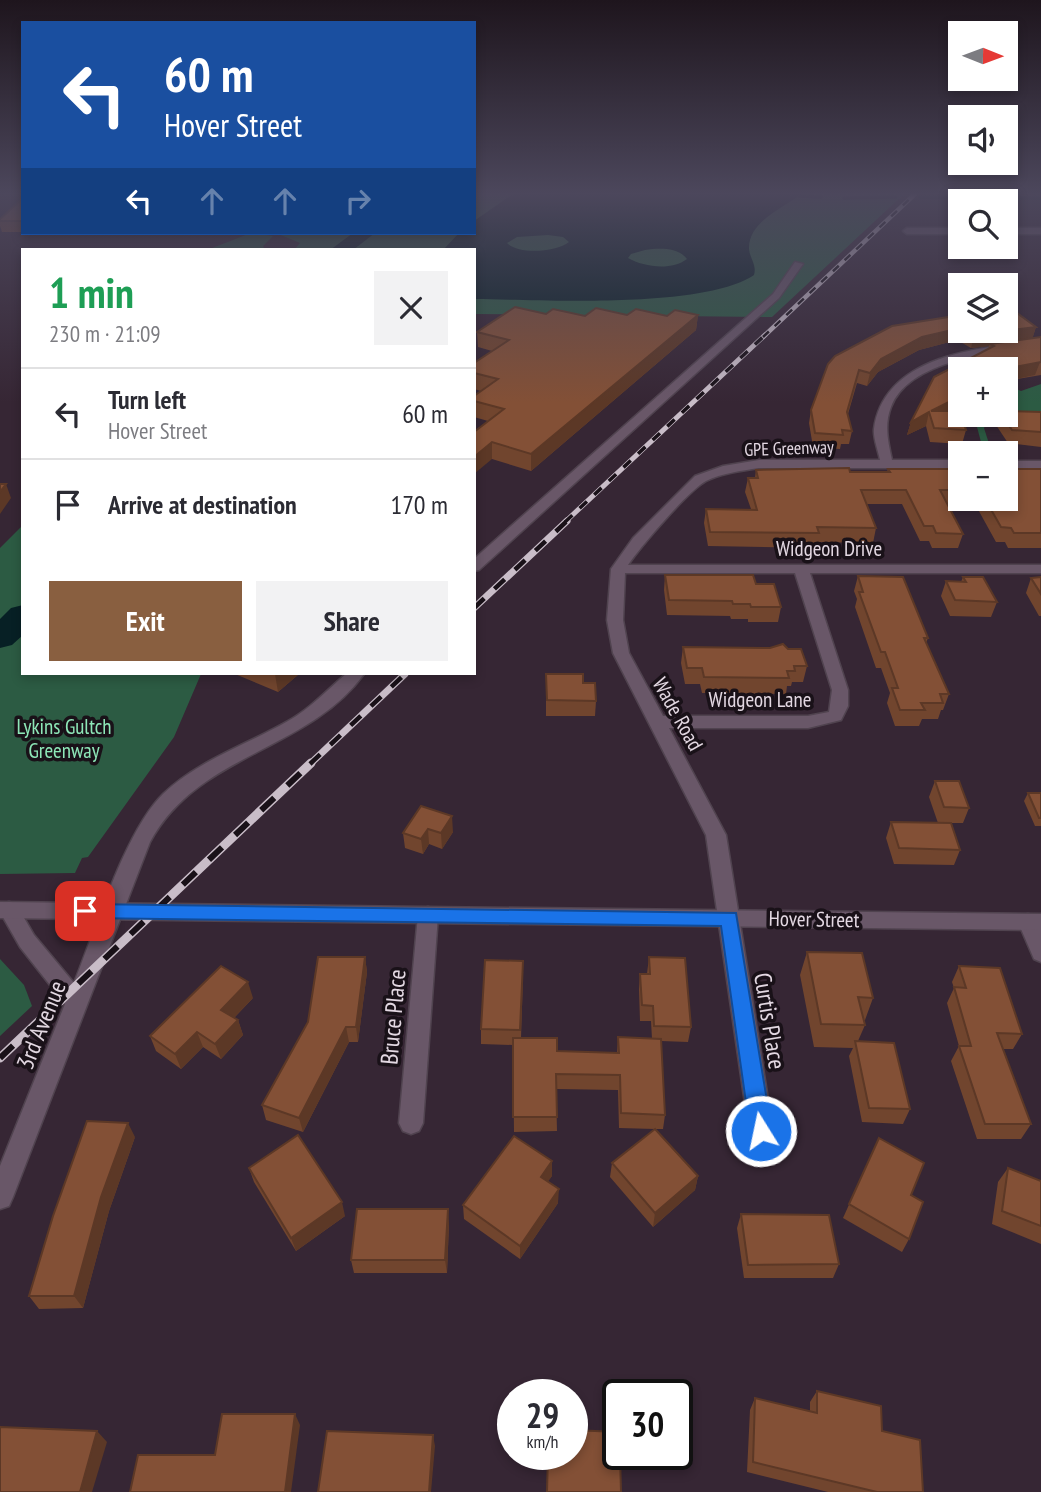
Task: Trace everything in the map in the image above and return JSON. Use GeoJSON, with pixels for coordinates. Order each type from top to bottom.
{"type":"FeatureCollection","features":[{"type":"Feature","properties":{"kind":"street"},"geometry":{"type":"LineString","coordinates":[[476,565],[776,296],[797,264]]}},
{"type":"Feature","properties":{"kind":"street"},"geometry":{"type":"LineString","coordinates":[[887,464],[879,438],[879,419],[886,402],[902,384],[934,366],[958,357],[998,349],[1041,345]]}},
{"type":"Feature","properties":{"kind":"street","name":"GPE Greenway"},"geometry":{"type":"LineString","coordinates":[[618,569],[638,541],[680,496],[709,475],[760,464],[948,464]]}},
{"type":"Feature","properties":{"kind":"street"},"geometry":{"type":"LineString","coordinates":[[1018,465],[1041,465]]}},
{"type":"Feature","properties":{"kind":"street","name":"Widgeon Drive"},"geometry":{"type":"LineString","coordinates":[[618,569],[1041,569]]}},
{"type":"Feature","properties":{"kind":"street","name":"Wade Road"},"geometry":{"type":"LineString","coordinates":[[618,569],[615,614],[619,647],[631,677],[713,826],[729,918]]}},
{"type":"Feature","properties":{"kind":"street","name":"Widgeon Lane"},"geometry":{"type":"LineString","coordinates":[[656,722],[808,722],[835,716],[841,706],[841,694],[802,569]]}},
{"type":"Feature","properties":{"kind":"street","name":"3rd Avenue"},"geometry":{"type":"LineString","coordinates":[[0,1197],[145,830],[171,796],[194,778],[304,718],[355,675]]}},
{"type":"Feature","properties":{"kind":"street"},"geometry":{"type":"LineString","coordinates":[[4,910],[78,1004]]}},
{"type":"Feature","properties":{"kind":"street","name":"Hover Street"},"geometry":{"type":"LineString","coordinates":[[4,910],[1035,922]]}},
{"type":"Feature","properties":{"kind":"street","name":"Bruce Place"},"geometry":{"type":"LineString","coordinates":[[411,1123],[428,915]]}},
{"type":"Feature","properties":{"kind":"street","name":"Curtis Place"},"geometry":{"type":"LineString","coordinates":[[729,918],[761,1131]]}},
{"type":"Feature","properties":{"kind":"street"},"geometry":{"type":"LineString","coordinates":[[1035,922],[1041,953]]}},
{"type":"Feature","properties":{"kind":"green space"},"geometry":{"type":"Polygon","coordinates":[[[476,264],[829,264],[772,317],[476,314],[476,264]]]}},
{"type":"Feature","properties":{"kind":"green space"},"geometry":{"type":"Polygon","coordinates":[[[1041,384],[1041,417],[1018,417],[1018,390],[1041,384]]]}},
{"type":"Feature","properties":{"kind":"green space"},"geometry":{"type":"Polygon","coordinates":[[[977,427],[985,427],[988,441],[981,441],[977,427]]]}},
{"type":"Feature","properties":{"kind":"green space","name":"Lykins Gultch Greenway"},"geometry":{"type":"Polygon","coordinates":[[[21,527],[21,675],[201,675],[174,737],[88,857],[82,858],[75,873],[0,874],[0,548],[21,527]]]}},
{"type":"Feature","properties":{"kind":"green space"},"geometry":{"type":"Polygon","coordinates":[[[0,959],[24,985],[32,1006],[0,1036],[0,959]]]}},
{"type":"Feature","properties":{"kind":"shaded area"},"geometry":{"type":"Polygon","coordinates":[[[476,264],[666,266],[754,264],[755,268],[754,275],[731,286],[699,293],[661,298],[578,301],[476,299],[476,264]]]}},
{"type":"Feature","properties":{"kind":"building"},"geometry":{"type":"Polygon","coordinates":[[[515,307],[546,314],[553,309],[585,316],[596,308],[627,315],[636,309],[667,316],[675,310],[698,315],[531,454],[492,442],[476,455],[476,430],[504,409],[476,402],[476,395],[498,379],[476,374],[476,362],[509,340],[477,332],[515,307]]]}},
{"type":"Feature","properties":{"kind":"building"},"geometry":{"type":"Polygon","coordinates":[[[1018,314],[1036,327],[1018,329],[1018,314]]]}},
{"type":"Feature","properties":{"kind":"building"},"geometry":{"type":"Polygon","coordinates":[[[948,317],[948,331],[922,337],[881,359],[870,373],[859,370],[847,412],[852,431],[842,430],[843,435],[815,433],[811,410],[828,364],[835,356],[892,326],[948,317]]]}},
{"type":"Feature","properties":{"kind":"building"},"geometry":{"type":"Polygon","coordinates":[[[1041,337],[1041,362],[1018,366],[1018,357],[973,357],[994,346],[990,344],[1018,343],[1018,340],[1041,337]]]}},
{"type":"Feature","properties":{"kind":"building"},"geometry":{"type":"Polygon","coordinates":[[[948,370],[948,402],[931,411],[948,411],[948,427],[965,427],[966,430],[934,428],[929,412],[911,422],[934,377],[948,370]]]}},
{"type":"Feature","properties":{"kind":"building"},"geometry":{"type":"Polygon","coordinates":[[[1018,411],[1041,412],[1041,432],[1012,430],[1010,427],[1018,427],[1018,411]]]}},
{"type":"Feature","properties":{"kind":"building"},"geometry":{"type":"Polygon","coordinates":[[[849,468],[850,472],[890,472],[888,469],[948,469],[948,490],[940,490],[948,511],[951,511],[963,534],[936,533],[933,526],[924,526],[906,490],[861,490],[876,528],[817,527],[819,533],[710,532],[706,509],[757,510],[748,478],[758,478],[756,470],[849,468]]]}},
{"type":"Feature","properties":{"kind":"building"},"geometry":{"type":"Polygon","coordinates":[[[1018,469],[1041,469],[1041,533],[1014,533],[1011,528],[1001,527],[992,511],[1018,511],[1018,469]]]}},
{"type":"Feature","properties":{"kind":"building"},"geometry":{"type":"Polygon","coordinates":[[[665,575],[753,575],[756,584],[774,584],[781,607],[751,607],[750,604],[733,604],[732,601],[669,600],[665,575]]]}},
{"type":"Feature","properties":{"kind":"building"},"geometry":{"type":"Polygon","coordinates":[[[858,576],[903,577],[928,638],[924,638],[949,694],[940,694],[943,703],[921,703],[925,710],[900,710],[892,688],[898,688],[885,652],[881,652],[859,592],[863,592],[858,576]]]}},
{"type":"Feature","properties":{"kind":"building"},"geometry":{"type":"Polygon","coordinates":[[[963,577],[983,577],[997,602],[955,600],[946,581],[966,582],[963,577]]]}},
{"type":"Feature","properties":{"kind":"building"},"geometry":{"type":"Polygon","coordinates":[[[1041,577],[1041,594],[1031,578],[1041,577]]]}},
{"type":"Feature","properties":{"kind":"building"},"geometry":{"type":"Polygon","coordinates":[[[783,644],[788,649],[801,649],[807,666],[794,666],[795,671],[787,671],[789,678],[704,677],[702,668],[687,668],[683,647],[770,648],[783,644]]]}},
{"type":"Feature","properties":{"kind":"building"},"geometry":{"type":"Polygon","coordinates":[[[546,674],[583,674],[583,683],[595,683],[596,701],[547,700],[546,674]]]}},
{"type":"Feature","properties":{"kind":"building"},"geometry":{"type":"Polygon","coordinates":[[[935,781],[959,781],[969,808],[944,807],[935,781]]]}},
{"type":"Feature","properties":{"kind":"building"},"geometry":{"type":"Polygon","coordinates":[[[1028,793],[1041,793],[1041,818],[1039,818],[1028,793]]]}},
{"type":"Feature","properties":{"kind":"building"},"geometry":{"type":"Polygon","coordinates":[[[421,806],[452,816],[441,833],[428,829],[421,839],[403,833],[421,806]]]}},
{"type":"Feature","properties":{"kind":"building"},"geometry":{"type":"Polygon","coordinates":[[[891,822],[951,823],[960,850],[899,848],[891,822]]]}},
{"type":"Feature","properties":{"kind":"building"},"geometry":{"type":"Polygon","coordinates":[[[807,952],[862,953],[873,998],[858,997],[865,1025],[821,1024],[807,952]]]}},
{"type":"Feature","properties":{"kind":"building"},"geometry":{"type":"Polygon","coordinates":[[[318,957],[365,957],[356,1027],[346,1027],[299,1118],[262,1105],[308,1022],[318,957]]]}},
{"type":"Feature","properties":{"kind":"building"},"geometry":{"type":"Polygon","coordinates":[[[649,957],[685,958],[691,1027],[654,1026],[653,1006],[642,1005],[640,974],[650,974],[649,957]]]}},
{"type":"Feature","properties":{"kind":"building"},"geometry":{"type":"Polygon","coordinates":[[[485,960],[523,961],[520,1030],[481,1029],[485,960]]]}},
{"type":"Feature","properties":{"kind":"building"},"geometry":{"type":"Polygon","coordinates":[[[221,966],[248,982],[221,1010],[238,1020],[215,1044],[197,1032],[175,1054],[150,1036],[221,966]]]}},
{"type":"Feature","properties":{"kind":"building"},"geometry":{"type":"Polygon","coordinates":[[[959,966],[1000,968],[1022,1034],[997,1033],[1031,1124],[985,1124],[959,1046],[971,1046],[954,987],[966,988],[959,966]]]}},
{"type":"Feature","properties":{"kind":"building"},"geometry":{"type":"Polygon","coordinates":[[[618,1037],[661,1039],[665,1115],[621,1113],[620,1075],[556,1074],[557,1117],[513,1117],[513,1038],[557,1038],[557,1051],[619,1053],[618,1037]]]}},
{"type":"Feature","properties":{"kind":"building"},"geometry":{"type":"Polygon","coordinates":[[[855,1041],[894,1043],[910,1109],[869,1108],[855,1041]]]}},
{"type":"Feature","properties":{"kind":"building"},"geometry":{"type":"Polygon","coordinates":[[[87,1121],[128,1123],[101,1197],[74,1296],[29,1296],[53,1216],[87,1121]]]}},
{"type":"Feature","properties":{"kind":"building"},"geometry":{"type":"Polygon","coordinates":[[[655,1129],[698,1176],[655,1213],[612,1163],[655,1129]]]}},
{"type":"Feature","properties":{"kind":"building"},"geometry":{"type":"Polygon","coordinates":[[[298,1135],[342,1202],[291,1238],[249,1168],[298,1135]]]}},
{"type":"Feature","properties":{"kind":"building"},"geometry":{"type":"Polygon","coordinates":[[[514,1136],[552,1161],[541,1177],[559,1189],[520,1246],[463,1205],[514,1136]]]}},
{"type":"Feature","properties":{"kind":"building"},"geometry":{"type":"Polygon","coordinates":[[[879,1138],[924,1163],[911,1195],[923,1202],[909,1239],[849,1204],[879,1138]]]}},
{"type":"Feature","properties":{"kind":"building"},"geometry":{"type":"Polygon","coordinates":[[[1008,1168],[1041,1181],[1041,1226],[1002,1211],[1008,1168]]]}},
{"type":"Feature","properties":{"kind":"building"},"geometry":{"type":"Polygon","coordinates":[[[357,1209],[448,1209],[445,1260],[351,1260],[357,1209]]]}},
{"type":"Feature","properties":{"kind":"building"},"geometry":{"type":"Polygon","coordinates":[[[741,1214],[829,1215],[839,1264],[748,1265],[741,1214]]]}},
{"type":"Feature","properties":{"kind":"building"},"geometry":{"type":"Polygon","coordinates":[[[817,1391],[881,1406],[882,1431],[920,1440],[923,1492],[877,1492],[753,1462],[755,1398],[817,1413],[817,1391]]]}},
{"type":"Feature","properties":{"kind":"building"},"geometry":{"type":"Polygon","coordinates":[[[222,1414],[295,1414],[285,1492],[130,1492],[138,1455],[215,1455],[222,1414]]]}},
{"type":"Feature","properties":{"kind":"building"},"geometry":{"type":"Polygon","coordinates":[[[0,1427],[97,1431],[80,1492],[0,1492],[0,1427]]]}},
{"type":"Feature","properties":{"kind":"building"},"geometry":{"type":"Polygon","coordinates":[[[327,1431],[433,1435],[429,1492],[318,1492],[327,1431]]]}},
{"type":"Feature","properties":{"kind":"building"},"geometry":{"type":"Polygon","coordinates":[[[588,1431],[602,1431],[602,1470],[620,1470],[621,1492],[547,1492],[548,1470],[588,1470],[588,1431]]]}},
{"type":"Feature","properties":{"kind":"waterway"},"geometry":{"type":"LineString","coordinates":[[0,638],[21,617]]}},
{"type":"Feature","properties":{"kind":"railway"},"geometry":{"type":"LineString","coordinates":[[763,337],[841,264]]}},
{"type":"Feature","properties":{"kind":"railway"},"geometry":{"type":"LineString","coordinates":[[565,522],[765,335]]}},
{"type":"Feature","properties":{"kind":"railway"},"geometry":{"type":"LineString","coordinates":[[476,606],[567,521]]}},
{"type":"Feature","properties":{"kind":"railway"},"geometry":{"type":"LineString","coordinates":[[310,764],[404,675]]}},
{"type":"Feature","properties":{"kind":"railway"},"geometry":{"type":"LineString","coordinates":[[0,1058],[311,763]]}},
{"type":"Feature","properties":{"kind":"route"},"geometry":{"type":"LineString","coordinates":[[85,911],[729,918],[761,1131]]}}]}
